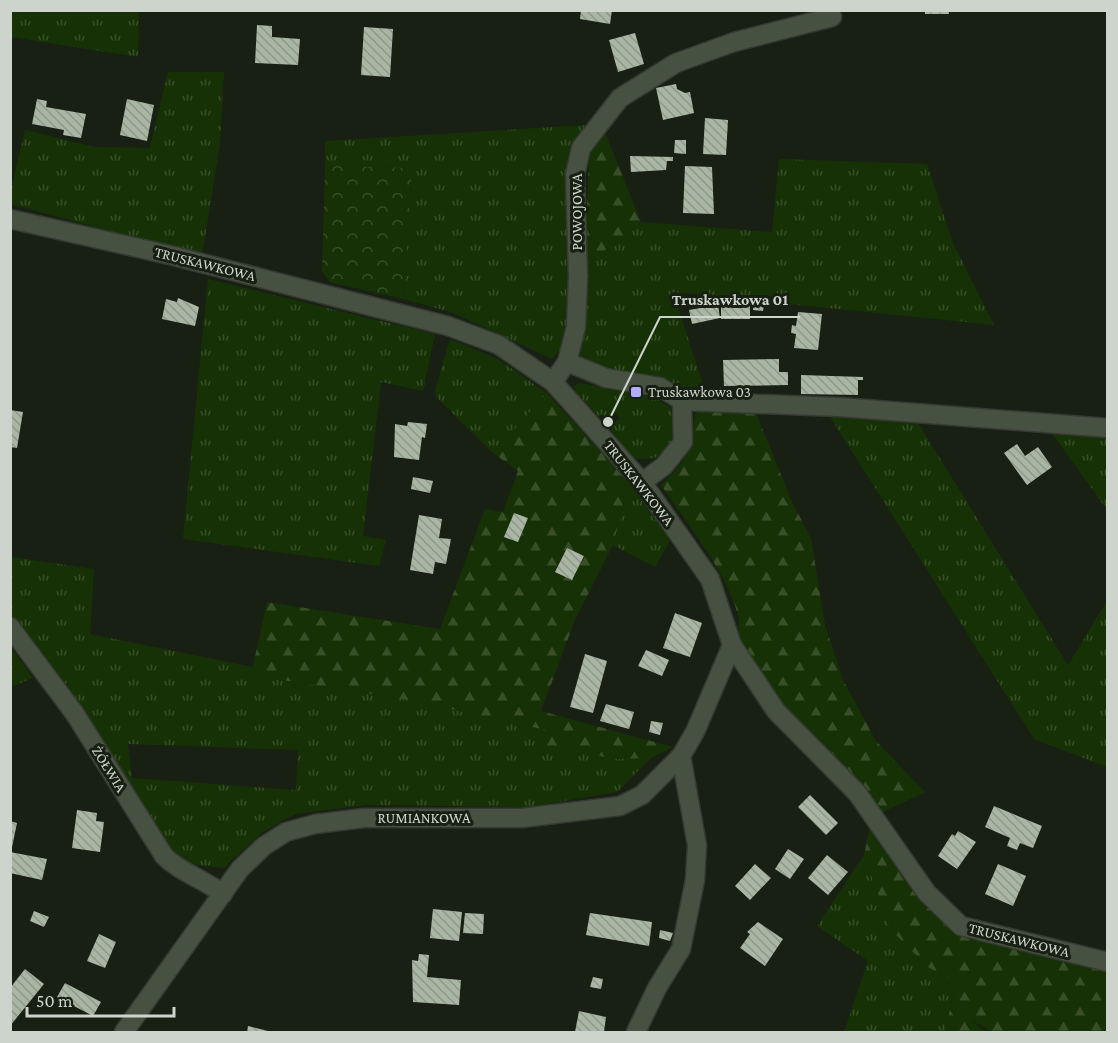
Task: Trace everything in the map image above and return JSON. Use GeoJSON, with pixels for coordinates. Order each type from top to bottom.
{"type":"FeatureCollection","features":[{"type":"Feature","properties":{"kind":"street","name":"POWOJOWA"},"geometry":{"type":"LineString","coordinates":[[553,382],[567,362],[576,327],[578,277],[575,175],[581,148],[620,98],[676,63],[734,42],[832,17]]}},
{"type":"Feature","properties":{"kind":"street","name":"TRUSKAWKOWA"},"geometry":{"type":"LineString","coordinates":[[10,219],[174,256],[453,327],[499,345],[553,382],[642,482],[710,579],[732,645],[776,711],[857,793],[927,893],[961,926],[1107,962]]}},
{"type":"Feature","properties":{"kind":"street"},"geometry":{"type":"LineString","coordinates":[[567,362],[606,378],[660,387],[682,400],[839,407],[1107,428]]}},
{"type":"Feature","properties":{"kind":"street"},"geometry":{"type":"LineString","coordinates":[[642,482],[664,466],[683,442],[682,400]]}},
{"type":"Feature","properties":{"kind":"street","name":"ŻÓŁWIA"},"geometry":{"type":"LineString","coordinates":[[10,627],[75,714],[164,856],[177,868],[211,884],[223,894]]}},
{"type":"Feature","properties":{"kind":"street","name":"RUMIANKOWA"},"geometry":{"type":"LineString","coordinates":[[124,1032],[240,869],[264,846],[286,832],[315,824],[364,818],[522,818],[620,806],[642,795],[681,756],[695,732],[732,645]]}},
{"type":"Feature","properties":{"kind":"street"},"geometry":{"type":"LineString","coordinates":[[636,1032],[657,988],[681,949],[695,880],[698,845],[681,756]]}},
{"type":"Feature","properties":{"kind":"green space"},"geometry":{"type":"Polygon","coordinates":[[[10,11],[139,11],[138,57],[11,37],[10,11]]]}},
{"type":"Feature","properties":{"kind":"green space"},"geometry":{"type":"Polygon","coordinates":[[[168,72],[224,72],[220,144],[202,256],[11,204],[11,190],[25,130],[95,147],[150,148],[168,72]]]}},
{"type":"Feature","properties":{"kind":"green space"},"geometry":{"type":"Polygon","coordinates":[[[586,125],[568,175],[571,287],[566,342],[552,359],[451,312],[403,299],[412,168],[325,166],[325,141],[586,125]]]}},
{"type":"Feature","properties":{"kind":"green space"},"geometry":{"type":"Polygon","coordinates":[[[605,132],[641,222],[585,266],[589,152],[605,132]]]}},
{"type":"Feature","properties":{"kind":"green space"},"geometry":{"type":"Polygon","coordinates":[[[779,159],[927,164],[953,243],[994,325],[673,292],[705,391],[688,392],[668,380],[610,370],[580,361],[585,266],[641,222],[772,232],[779,159]]]}},
{"type":"Feature","properties":{"kind":"green space"},"geometry":{"type":"Polygon","coordinates":[[[325,166],[412,168],[403,299],[330,282],[322,271],[325,166]]]}},
{"type":"Feature","properties":{"kind":"green space"},"geometry":{"type":"Polygon","coordinates":[[[208,279],[435,334],[423,391],[381,382],[363,536],[386,540],[379,566],[183,539],[208,279]]]}},
{"type":"Feature","properties":{"kind":"green space"},"geometry":{"type":"Polygon","coordinates":[[[450,339],[498,359],[547,393],[493,453],[436,397],[435,390],[450,339]]]}},
{"type":"Feature","properties":{"kind":"green space"},"geometry":{"type":"Polygon","coordinates":[[[580,383],[653,396],[671,408],[675,437],[672,444],[664,453],[654,458],[634,458],[609,428],[620,418],[614,412],[606,418],[602,414],[599,417],[576,392],[574,386],[580,383]]]}},
{"type":"Feature","properties":{"kind":"green space"},"geometry":{"type":"Polygon","coordinates":[[[547,393],[629,483],[613,545],[575,620],[541,711],[673,747],[651,758],[616,759],[543,745],[546,730],[414,701],[251,675],[267,602],[440,629],[485,509],[503,512],[518,471],[493,453],[547,393]]]}},
{"type":"Feature","properties":{"kind":"green space"},"geometry":{"type":"Polygon","coordinates":[[[696,407],[756,413],[792,502],[811,538],[825,625],[843,680],[876,741],[925,792],[883,812],[787,713],[754,670],[740,647],[738,615],[725,582],[705,548],[661,485],[684,459],[691,442],[696,407]]]}},
{"type":"Feature","properties":{"kind":"green space"},"geometry":{"type":"Polygon","coordinates":[[[829,415],[916,420],[1068,665],[1107,601],[1107,767],[1034,739],[829,415]]]}},
{"type":"Feature","properties":{"kind":"green space"},"geometry":{"type":"Polygon","coordinates":[[[1049,429],[1107,433],[1107,510],[1049,429]]]}},
{"type":"Feature","properties":{"kind":"green space"},"geometry":{"type":"Polygon","coordinates":[[[629,483],[670,540],[655,567],[613,545],[629,483]]]}},
{"type":"Feature","properties":{"kind":"green space"},"geometry":{"type":"Polygon","coordinates":[[[11,557],[94,569],[90,634],[253,667],[251,675],[414,701],[547,730],[544,745],[651,758],[617,792],[529,807],[366,805],[295,814],[261,833],[224,868],[178,863],[11,615],[11,557]],[[128,744],[132,778],[296,790],[298,750],[128,744]]]}},
{"type":"Feature","properties":{"kind":"green space"},"geometry":{"type":"Polygon","coordinates":[[[10,646],[33,678],[11,687],[10,687],[10,646]]]}},
{"type":"Feature","properties":{"kind":"green space"},"geometry":{"type":"Polygon","coordinates":[[[870,825],[960,930],[1107,972],[1107,1032],[992,1032],[970,1019],[986,1032],[945,1032],[956,982],[928,967],[891,930],[864,855],[870,825]]]}},
{"type":"Feature","properties":{"kind":"green space"},"geometry":{"type":"Polygon","coordinates":[[[864,855],[891,930],[928,967],[956,982],[945,1032],[844,1032],[868,961],[817,926],[864,855]]]}},
{"type":"Feature","properties":{"kind":"building"},"geometry":{"type":"Polygon","coordinates":[[[581,10],[612,10],[610,24],[580,19],[581,10]]]}},
{"type":"Feature","properties":{"kind":"building"},"geometry":{"type":"Polygon","coordinates":[[[925,10],[949,10],[949,14],[925,14],[925,10]]]}},
{"type":"Feature","properties":{"kind":"building"},"geometry":{"type":"Polygon","coordinates":[[[257,25],[272,26],[272,37],[300,39],[298,65],[255,63],[257,25]]]}},
{"type":"Feature","properties":{"kind":"building"},"geometry":{"type":"Polygon","coordinates":[[[364,27],[393,29],[390,77],[361,75],[364,27]]]}},
{"type":"Feature","properties":{"kind":"building"},"geometry":{"type":"Polygon","coordinates":[[[635,33],[644,64],[618,72],[609,40],[635,33]]]}},
{"type":"Feature","properties":{"kind":"building"},"geometry":{"type":"Polygon","coordinates":[[[676,84],[677,89],[685,93],[690,92],[694,113],[663,120],[656,88],[676,84]]]}},
{"type":"Feature","properties":{"kind":"building"},"geometry":{"type":"Polygon","coordinates":[[[37,99],[47,101],[46,107],[86,114],[81,138],[63,135],[64,130],[32,124],[37,99]]]}},
{"type":"Feature","properties":{"kind":"building"},"geometry":{"type":"Polygon","coordinates":[[[127,99],[154,105],[147,141],[120,135],[127,99]]]}},
{"type":"Feature","properties":{"kind":"building"},"geometry":{"type":"Polygon","coordinates":[[[705,118],[728,120],[726,155],[703,154],[705,118]]]}},
{"type":"Feature","properties":{"kind":"building"},"geometry":{"type":"Polygon","coordinates":[[[675,140],[686,140],[686,154],[674,153],[675,140]]]}},
{"type":"Feature","properties":{"kind":"building"},"geometry":{"type":"Polygon","coordinates":[[[630,156],[673,157],[673,161],[667,161],[666,170],[631,172],[630,156]]]}},
{"type":"Feature","properties":{"kind":"building"},"geometry":{"type":"Polygon","coordinates":[[[685,166],[712,167],[714,214],[683,213],[685,166]]]}},
{"type":"Feature","properties":{"kind":"building"},"geometry":{"type":"Polygon","coordinates":[[[695,297],[695,305],[678,307],[677,299],[695,297]]]}},
{"type":"Feature","properties":{"kind":"building"},"geometry":{"type":"Polygon","coordinates":[[[178,298],[199,307],[195,326],[162,319],[166,299],[177,302],[178,298]]]}},
{"type":"Feature","properties":{"kind":"building"},"geometry":{"type":"Polygon","coordinates":[[[721,302],[750,302],[750,319],[721,319],[721,302]]]}},
{"type":"Feature","properties":{"kind":"building"},"geometry":{"type":"Polygon","coordinates":[[[754,303],[764,305],[763,311],[753,310],[754,303]]]}},
{"type":"Feature","properties":{"kind":"building"},"geometry":{"type":"Polygon","coordinates":[[[718,305],[720,318],[692,324],[689,310],[718,305]]]}},
{"type":"Feature","properties":{"kind":"building"},"geometry":{"type":"Polygon","coordinates":[[[798,312],[822,314],[818,350],[794,348],[796,334],[791,333],[792,325],[796,326],[798,312]]]}},
{"type":"Feature","properties":{"kind":"building"},"geometry":{"type":"Polygon","coordinates":[[[779,359],[779,372],[788,372],[788,385],[724,386],[723,360],[779,359]]]}},
{"type":"Feature","properties":{"kind":"building"},"geometry":{"type":"Polygon","coordinates":[[[801,375],[863,377],[863,380],[858,380],[858,395],[801,394],[801,375]]]}},
{"type":"Feature","properties":{"kind":"building"},"geometry":{"type":"Polygon","coordinates":[[[10,410],[23,412],[17,448],[10,447],[10,410]]]}},
{"type":"Feature","properties":{"kind":"building"},"geometry":{"type":"Polygon","coordinates":[[[408,422],[427,424],[425,438],[422,437],[419,460],[394,457],[395,424],[407,426],[408,422]]]}},
{"type":"Feature","properties":{"kind":"building"},"geometry":{"type":"Polygon","coordinates":[[[1017,444],[1025,456],[1038,447],[1052,467],[1027,485],[1004,453],[1017,444]]]}},
{"type":"Feature","properties":{"kind":"building"},"geometry":{"type":"Polygon","coordinates":[[[413,477],[433,481],[430,493],[411,489],[413,477]]]}},
{"type":"Feature","properties":{"kind":"building"},"geometry":{"type":"Polygon","coordinates":[[[514,513],[528,518],[518,542],[504,537],[514,513]]]}},
{"type":"Feature","properties":{"kind":"building"},"geometry":{"type":"Polygon","coordinates":[[[419,515],[442,519],[439,538],[451,539],[446,564],[435,562],[433,574],[410,570],[419,515]]]}},
{"type":"Feature","properties":{"kind":"building"},"geometry":{"type":"Polygon","coordinates":[[[567,548],[584,556],[572,580],[555,572],[567,548]]]}},
{"type":"Feature","properties":{"kind":"building"},"geometry":{"type":"Polygon","coordinates":[[[675,613],[702,623],[690,657],[663,648],[675,613]]]}},
{"type":"Feature","properties":{"kind":"building"},"geometry":{"type":"Polygon","coordinates":[[[646,650],[669,660],[662,676],[638,666],[646,650]]]}},
{"type":"Feature","properties":{"kind":"building"},"geometry":{"type":"Polygon","coordinates":[[[585,654],[607,661],[593,713],[570,707],[585,654]]]}},
{"type":"Feature","properties":{"kind":"building"},"geometry":{"type":"Polygon","coordinates":[[[606,704],[634,712],[629,729],[600,721],[606,704]]]}},
{"type":"Feature","properties":{"kind":"building"},"geometry":{"type":"Polygon","coordinates":[[[651,721],[663,723],[660,735],[649,732],[651,721]]]}},
{"type":"Feature","properties":{"kind":"building"},"geometry":{"type":"Polygon","coordinates":[[[810,795],[838,823],[826,835],[798,807],[810,795]]]}},
{"type":"Feature","properties":{"kind":"building"},"geometry":{"type":"Polygon","coordinates":[[[994,806],[1042,826],[1033,848],[1020,843],[1017,850],[1007,846],[1010,838],[985,827],[994,806]]]}},
{"type":"Feature","properties":{"kind":"building"},"geometry":{"type":"Polygon","coordinates":[[[77,810],[97,813],[96,821],[104,822],[100,852],[72,848],[77,810]]]}},
{"type":"Feature","properties":{"kind":"building"},"geometry":{"type":"Polygon","coordinates":[[[10,821],[17,823],[12,847],[10,847],[10,821]]]}},
{"type":"Feature","properties":{"kind":"building"},"geometry":{"type":"Polygon","coordinates":[[[958,831],[976,842],[957,869],[938,856],[952,834],[955,836],[958,831]]]}},
{"type":"Feature","properties":{"kind":"building"},"geometry":{"type":"Polygon","coordinates":[[[788,849],[804,859],[790,879],[775,869],[788,849]]]}},
{"type":"Feature","properties":{"kind":"building"},"geometry":{"type":"Polygon","coordinates":[[[10,852],[47,859],[42,880],[10,873],[10,852]]]}},
{"type":"Feature","properties":{"kind":"building"},"geometry":{"type":"Polygon","coordinates":[[[827,855],[848,872],[828,895],[808,878],[827,855]]]}},
{"type":"Feature","properties":{"kind":"building"},"geometry":{"type":"Polygon","coordinates":[[[755,864],[771,878],[750,900],[735,886],[755,864]]]}},
{"type":"Feature","properties":{"kind":"building"},"geometry":{"type":"Polygon","coordinates":[[[998,864],[1026,876],[1013,906],[985,894],[998,864]]]}},
{"type":"Feature","properties":{"kind":"building"},"geometry":{"type":"Polygon","coordinates":[[[433,909],[462,912],[459,941],[430,938],[433,909]]]}},
{"type":"Feature","properties":{"kind":"building"},"geometry":{"type":"Polygon","coordinates":[[[34,911],[49,917],[44,927],[30,921],[34,911]]]}},
{"type":"Feature","properties":{"kind":"building"},"geometry":{"type":"Polygon","coordinates":[[[465,913],[484,914],[483,934],[463,933],[465,913]]]}},
{"type":"Feature","properties":{"kind":"building"},"geometry":{"type":"Polygon","coordinates":[[[590,913],[652,922],[649,946],[586,935],[590,913]]]}},
{"type":"Feature","properties":{"kind":"building"},"geometry":{"type":"Polygon","coordinates":[[[758,922],[783,939],[765,966],[740,948],[750,934],[747,932],[758,922]]]}},
{"type":"Feature","properties":{"kind":"building"},"geometry":{"type":"Polygon","coordinates":[[[660,930],[673,933],[670,941],[659,938],[660,930]]]}},
{"type":"Feature","properties":{"kind":"building"},"geometry":{"type":"Polygon","coordinates":[[[99,934],[116,942],[105,968],[87,961],[99,934]]]}},
{"type":"Feature","properties":{"kind":"building"},"geometry":{"type":"Polygon","coordinates":[[[419,954],[429,955],[427,977],[461,980],[459,1005],[413,1002],[412,960],[418,961],[419,954]]]}},
{"type":"Feature","properties":{"kind":"building"},"geometry":{"type":"Polygon","coordinates":[[[25,969],[44,984],[10,1026],[10,988],[25,969]]]}},
{"type":"Feature","properties":{"kind":"building"},"geometry":{"type":"Polygon","coordinates":[[[593,977],[603,979],[601,989],[590,987],[593,977]]]}},
{"type":"Feature","properties":{"kind":"building"},"geometry":{"type":"Polygon","coordinates":[[[65,983],[101,1002],[93,1016],[57,997],[65,983]]]}},
{"type":"Feature","properties":{"kind":"building"},"geometry":{"type":"Polygon","coordinates":[[[579,1011],[606,1017],[604,1032],[575,1032],[579,1011]]]}},
{"type":"Feature","properties":{"kind":"building"},"geometry":{"type":"Polygon","coordinates":[[[248,1026],[272,1032],[247,1032],[248,1026]]]}},
{"type":"Feature","properties":{"kind":"place","name":"Truskawkowa 03"},"geometry":{"type":"Point","coordinates":[636,392]}},
{"type":"Feature","properties":{"kind":"place","name":"Truskawkowa 01"},"geometry":{"type":"Point","coordinates":[608,422]}}]}
